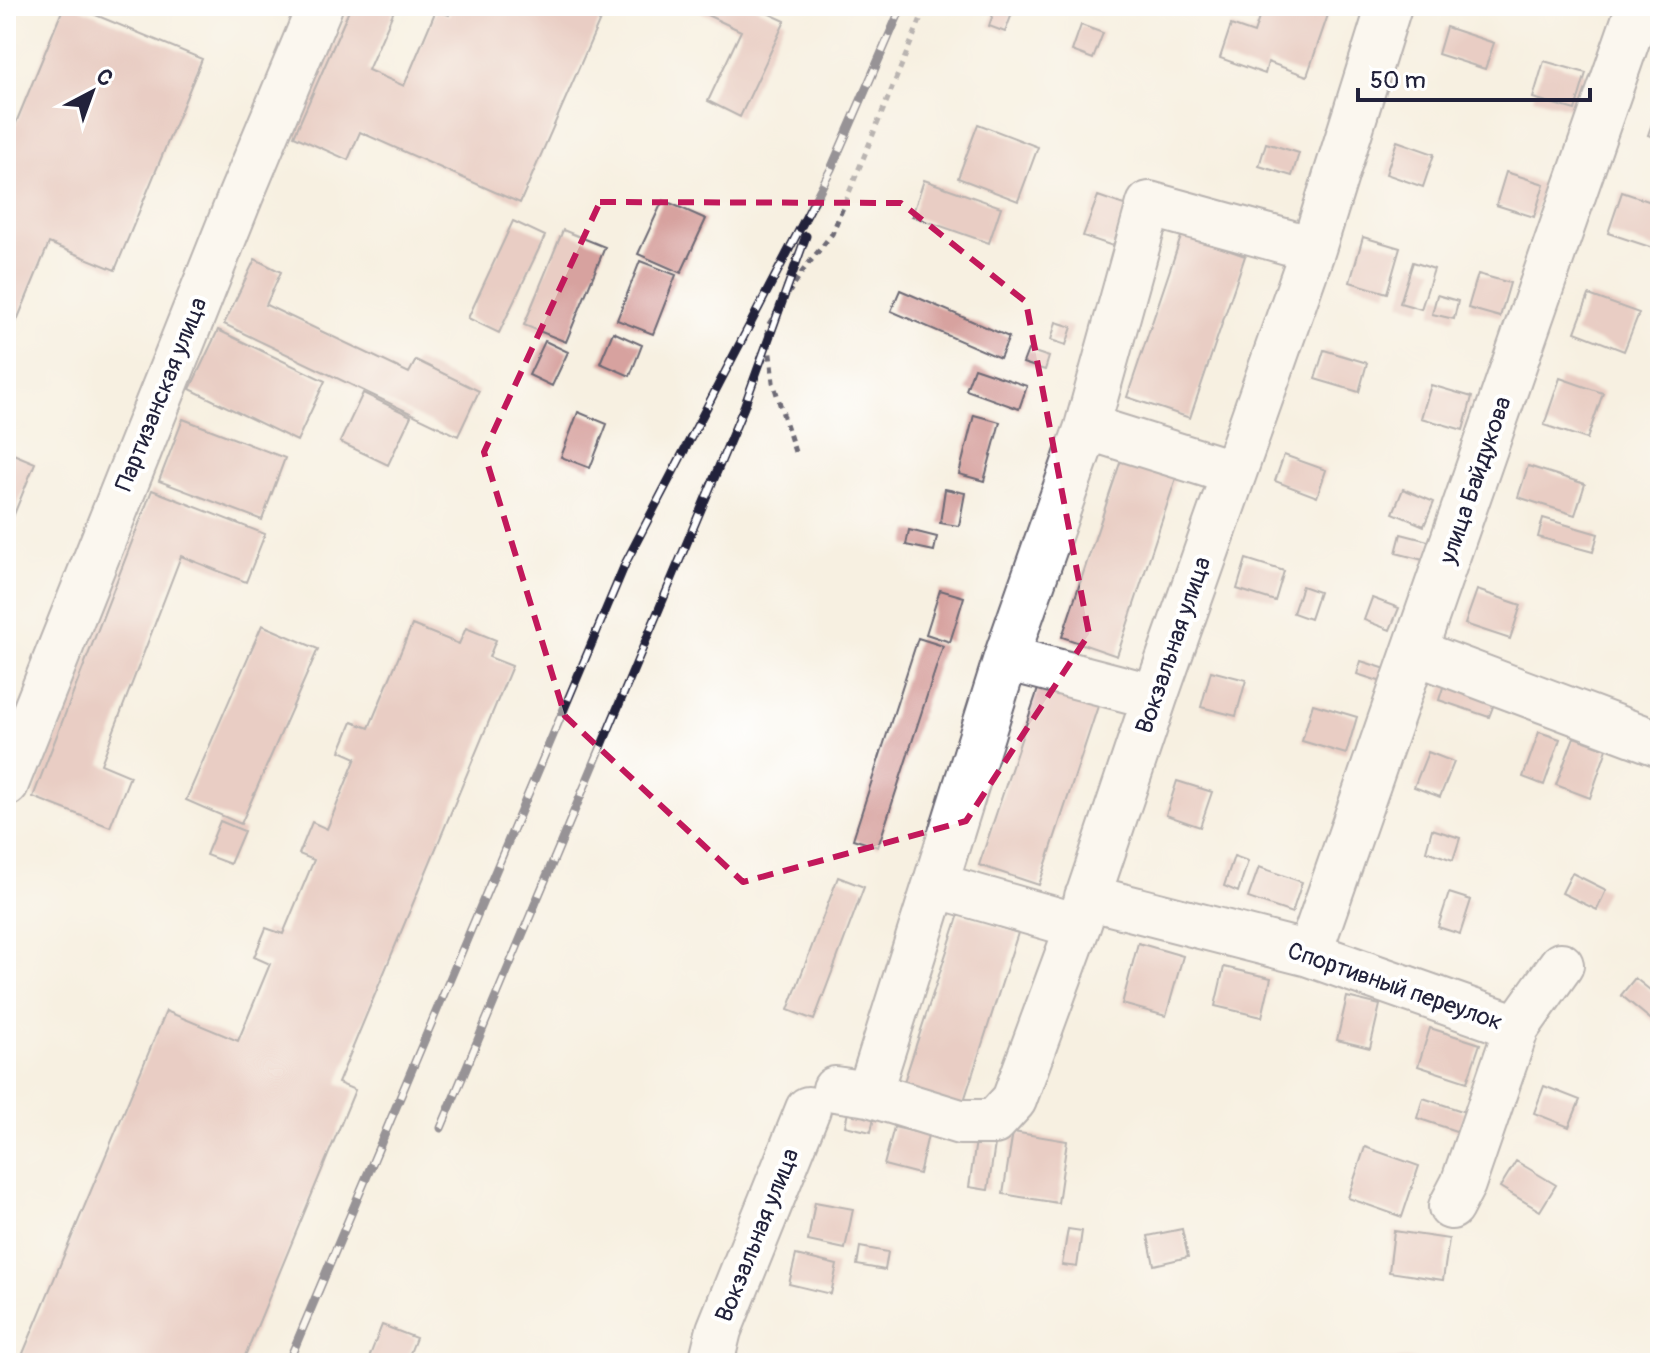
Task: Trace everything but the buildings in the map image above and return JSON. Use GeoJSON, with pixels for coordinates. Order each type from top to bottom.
{"type":"FeatureCollection","features":[{"type":"Feature","properties":{"kind":"street","name":"Партизанская улица"},"geometry":{"type":"LineString","coordinates":[[6,784],[241,195],[320,6]]}},
{"type":"Feature","properties":{"kind":"street","name":"Вокзальная улица"},"geometry":{"type":"LineString","coordinates":[[711,1363],[719,1330],[837,1097],[960,1122],[994,1122],[1014,1100],[1313,249],[1389,6]]}},
{"type":"Feature","properties":{"kind":"street","name":"улица Байдукова"},"geometry":{"type":"LineString","coordinates":[[1309,954],[1639,6]]}},
{"type":"Feature","properties":{"kind":"street"},"geometry":{"type":"LineString","coordinates":[[837,1097],[935,885],[1006,658],[1087,427],[1149,204],[1313,249]]}},
{"type":"Feature","properties":{"kind":"street"},"geometry":{"type":"LineString","coordinates":[[1087,427],[1234,473]]}},
{"type":"Feature","properties":{"kind":"street"},"geometry":{"type":"LineString","coordinates":[[1415,652],[1660,744]]}},
{"type":"Feature","properties":{"kind":"street"},"geometry":{"type":"LineString","coordinates":[[1006,658],[1155,697]]}},
{"type":"Feature","properties":{"kind":"street","name":"Спортивный переулок"},"geometry":{"type":"LineString","coordinates":[[935,885],[1309,954],[1517,1027],[1463,1184],[1451,1207]]}},
{"type":"Feature","properties":{"kind":"street"},"geometry":{"type":"LineString","coordinates":[[1517,1027],[1561,965]]}},
{"type":"Feature","properties":{"kind":"path"},"geometry":{"type":"LineString","coordinates":[[795,452],[773,382],[767,327],[802,272],[832,234],[926,6]]}},
{"type":"Feature","properties":{"kind":"highlighted area"},"geometry":{"type":"Polygon","coordinates":[[[600,202],[901,203],[1026,302],[1089,634],[966,821],[743,882],[565,716],[484,452],[600,202]]]}},
{"type":"Feature","properties":{"kind":"railway"},"geometry":{"type":"LineString","coordinates":[[288,1363],[626,562],[831,169],[902,6]]}},
{"type":"Feature","properties":{"kind":"railway"},"geometry":{"type":"LineString","coordinates":[[441,1128],[744,407],[806,236]]}}]}
